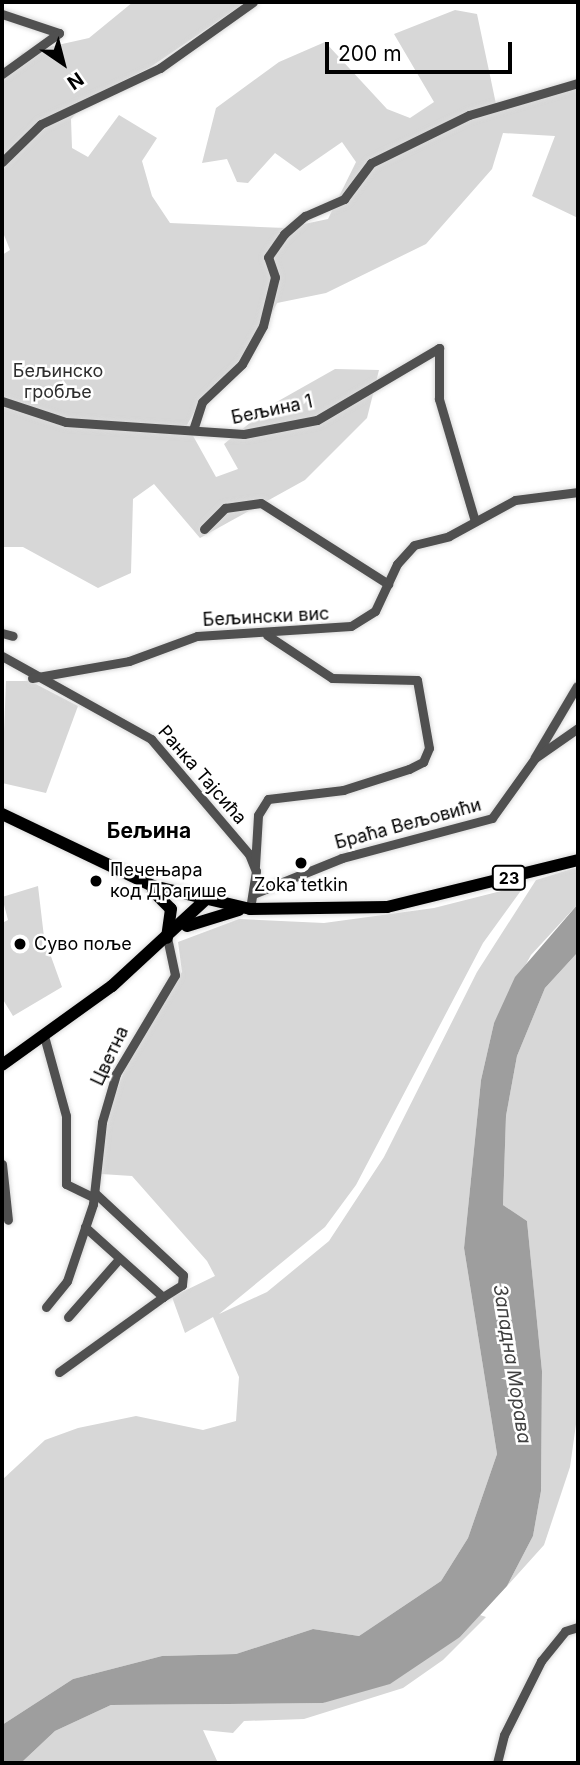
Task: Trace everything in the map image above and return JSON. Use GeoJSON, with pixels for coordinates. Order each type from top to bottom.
{"type":"FeatureCollection","features":[{"type":"Feature","properties":{"kind":"main road","name":"23"},"geometry":{"type":"LineString","coordinates":[[2,814],[142,882],[203,902],[247,909],[338,912],[414,902],[578,860]]}},
{"type":"Feature","properties":{"kind":"main road"},"geometry":{"type":"LineString","coordinates":[[142,882],[171,909],[172,934]]}},
{"type":"Feature","properties":{"kind":"main road"},"geometry":{"type":"LineString","coordinates":[[2,1065],[44,1036],[172,934],[203,902]]}},
{"type":"Feature","properties":{"kind":"main road"},"geometry":{"type":"LineString","coordinates":[[172,934],[247,909]]}},
{"type":"Feature","properties":{"kind":"street"},"geometry":{"type":"LineString","coordinates":[[2,162],[41,124],[160,68],[253,2]]}},
{"type":"Feature","properties":{"kind":"street"},"geometry":{"type":"LineString","coordinates":[[2,14],[59,33],[2,74]]}},
{"type":"Feature","properties":{"kind":"street","name":"Бељина 1"},"geometry":{"type":"LineString","coordinates":[[474,519],[441,408],[439,348],[317,420],[244,434],[193,430],[202,402],[242,364],[263,326],[275,277],[268,257],[284,234],[305,216],[344,200],[371,163],[469,115],[578,83]]}},
{"type":"Feature","properties":{"kind":"street"},"geometry":{"type":"LineString","coordinates":[[2,401],[66,422],[193,430]]}},
{"type":"Feature","properties":{"kind":"street","name":"Бељински вис"},"geometry":{"type":"LineString","coordinates":[[32,678],[129,661],[197,636],[267,635],[361,622],[381,604],[388,584],[414,545],[449,536],[474,519],[515,500],[578,492]]}},
{"type":"Feature","properties":{"kind":"street"},"geometry":{"type":"LineString","coordinates":[[204,529],[225,508],[261,503],[388,584]]}},
{"type":"Feature","properties":{"kind":"street"},"geometry":{"type":"LineString","coordinates":[[2,634],[13,636]]}},
{"type":"Feature","properties":{"kind":"street"},"geometry":{"type":"LineString","coordinates":[[247,909],[253,894],[258,815],[268,799],[343,790],[409,769],[423,762],[429,748],[417,680],[405,675],[363,682],[332,678],[267,635]]}},
{"type":"Feature","properties":{"kind":"street","name":"Ранка Тајсића"},"geometry":{"type":"LineString","coordinates":[[2,656],[32,678],[138,728],[255,866]]}},
{"type":"Feature","properties":{"kind":"street"},"geometry":{"type":"LineString","coordinates":[[534,758],[577,686]]}},
{"type":"Feature","properties":{"kind":"street","name":"Браћа Вељовићи"},"geometry":{"type":"LineString","coordinates":[[253,894],[342,858],[492,818],[534,758],[578,727]]}},
{"type":"Feature","properties":{"kind":"street","name":"Цветна"},"geometry":{"type":"LineString","coordinates":[[46,1307],[67,1281],[95,1196],[102,1122],[116,1074],[176,975],[172,934]]}},
{"type":"Feature","properties":{"kind":"street"},"geometry":{"type":"LineString","coordinates":[[44,1036],[66,1116],[66,1184],[95,1196],[183,1275],[182,1285],[59,1372]]}},
{"type":"Feature","properties":{"kind":"street"},"geometry":{"type":"LineString","coordinates":[[2,1164],[8,1220]]}},
{"type":"Feature","properties":{"kind":"street"},"geometry":{"type":"LineString","coordinates":[[85,1227],[163,1297]]}},
{"type":"Feature","properties":{"kind":"street"},"geometry":{"type":"LineString","coordinates":[[68,1317],[119,1259]]}},
{"type":"Feature","properties":{"kind":"street"},"geometry":{"type":"LineString","coordinates":[[497,1763],[504,1735],[541,1661],[565,1632],[578,1627]]}},
{"type":"Feature","properties":{"kind":"green space","name":"Бељинско гробље"},"geometry":{"type":"Polygon","coordinates":[[[133,2],[246,2],[149,68],[92,96],[71,119],[72,148],[88,157],[119,115],[157,138],[142,161],[152,196],[170,223],[285,228],[328,219],[356,162],[342,142],[300,171],[275,153],[248,183],[237,182],[227,159],[202,163],[216,108],[279,62],[325,42],[387,109],[410,118],[434,102],[394,34],[455,10],[477,14],[496,104],[578,83],[578,218],[532,196],[555,136],[503,133],[492,169],[426,244],[326,293],[277,303],[248,360],[204,395],[187,425],[216,477],[238,469],[224,444],[273,404],[335,369],[379,370],[367,418],[305,480],[200,538],[154,484],[133,499],[131,573],[98,588],[23,547],[2,547],[2,255],[10,250],[2,230],[2,74],[22,53],[89,38],[133,2]]]}},
{"type":"Feature","properties":{"kind":"green space"},"geometry":{"type":"Polygon","coordinates":[[[6,681],[30,681],[78,706],[46,793],[2,783],[6,681]]]}},
{"type":"Feature","properties":{"kind":"green space"},"geometry":{"type":"Polygon","coordinates":[[[578,867],[578,904],[531,955],[494,1023],[481,1080],[464,1248],[497,1454],[468,1538],[441,1581],[359,1636],[313,1629],[236,1654],[162,1656],[73,1679],[2,1725],[2,1480],[45,1440],[78,1428],[136,1416],[203,1430],[236,1421],[239,1377],[213,1317],[185,1333],[172,1297],[215,1276],[207,1261],[132,1176],[101,1174],[109,1111],[129,1058],[182,972],[178,942],[239,919],[324,923],[434,908],[525,885],[483,943],[356,1185],[325,1227],[219,1314],[267,1292],[329,1241],[384,1157],[477,972],[536,880],[578,867]]]}},
{"type":"Feature","properties":{"kind":"green space"},"geometry":{"type":"Polygon","coordinates":[[[38,886],[44,937],[62,987],[13,1016],[2,998],[2,923],[8,920],[2,897],[38,886]]]}},
{"type":"Feature","properties":{"kind":"green space"},"geometry":{"type":"Polygon","coordinates":[[[578,952],[578,1410],[570,1467],[544,1545],[507,1586],[533,1536],[541,1491],[542,1371],[527,1221],[503,1205],[506,1116],[517,1056],[545,988],[578,952]]]}},
{"type":"Feature","properties":{"kind":"green space"},"geometry":{"type":"Polygon","coordinates":[[[480,1615],[486,1617],[443,1660],[403,1688],[304,1719],[244,1721],[233,1733],[203,1730],[218,1763],[21,1763],[55,1731],[111,1705],[323,1703],[460,1637],[480,1615]]]}},
{"type":"Feature","properties":{"kind":"water","name":"Западна Морава"},"geometry":{"type":"Polygon","coordinates":[[[578,904],[578,952],[545,988],[517,1056],[506,1116],[503,1205],[527,1221],[542,1371],[541,1491],[533,1536],[507,1586],[460,1637],[390,1684],[323,1703],[111,1705],[55,1731],[21,1763],[2,1763],[2,1725],[73,1679],[162,1656],[236,1654],[313,1629],[359,1636],[441,1581],[468,1538],[497,1454],[464,1248],[481,1080],[494,1023],[515,977],[578,904]]]}},
{"type":"Feature","properties":{"kind":"place","name":"Zoka tetkin"},"geometry":{"type":"Point","coordinates":[301,863]}},
{"type":"Feature","properties":{"kind":"place","name":"Печењара код Драгише"},"geometry":{"type":"Point","coordinates":[96,881]}},
{"type":"Feature","properties":{"kind":"place","name":"Суво поље"},"geometry":{"type":"Point","coordinates":[20,944]}},
{"type":"Feature","properties":{"kind":"district","name":"Бељина"},"geometry":{"type":"Point","coordinates":[149,831]}}]}
